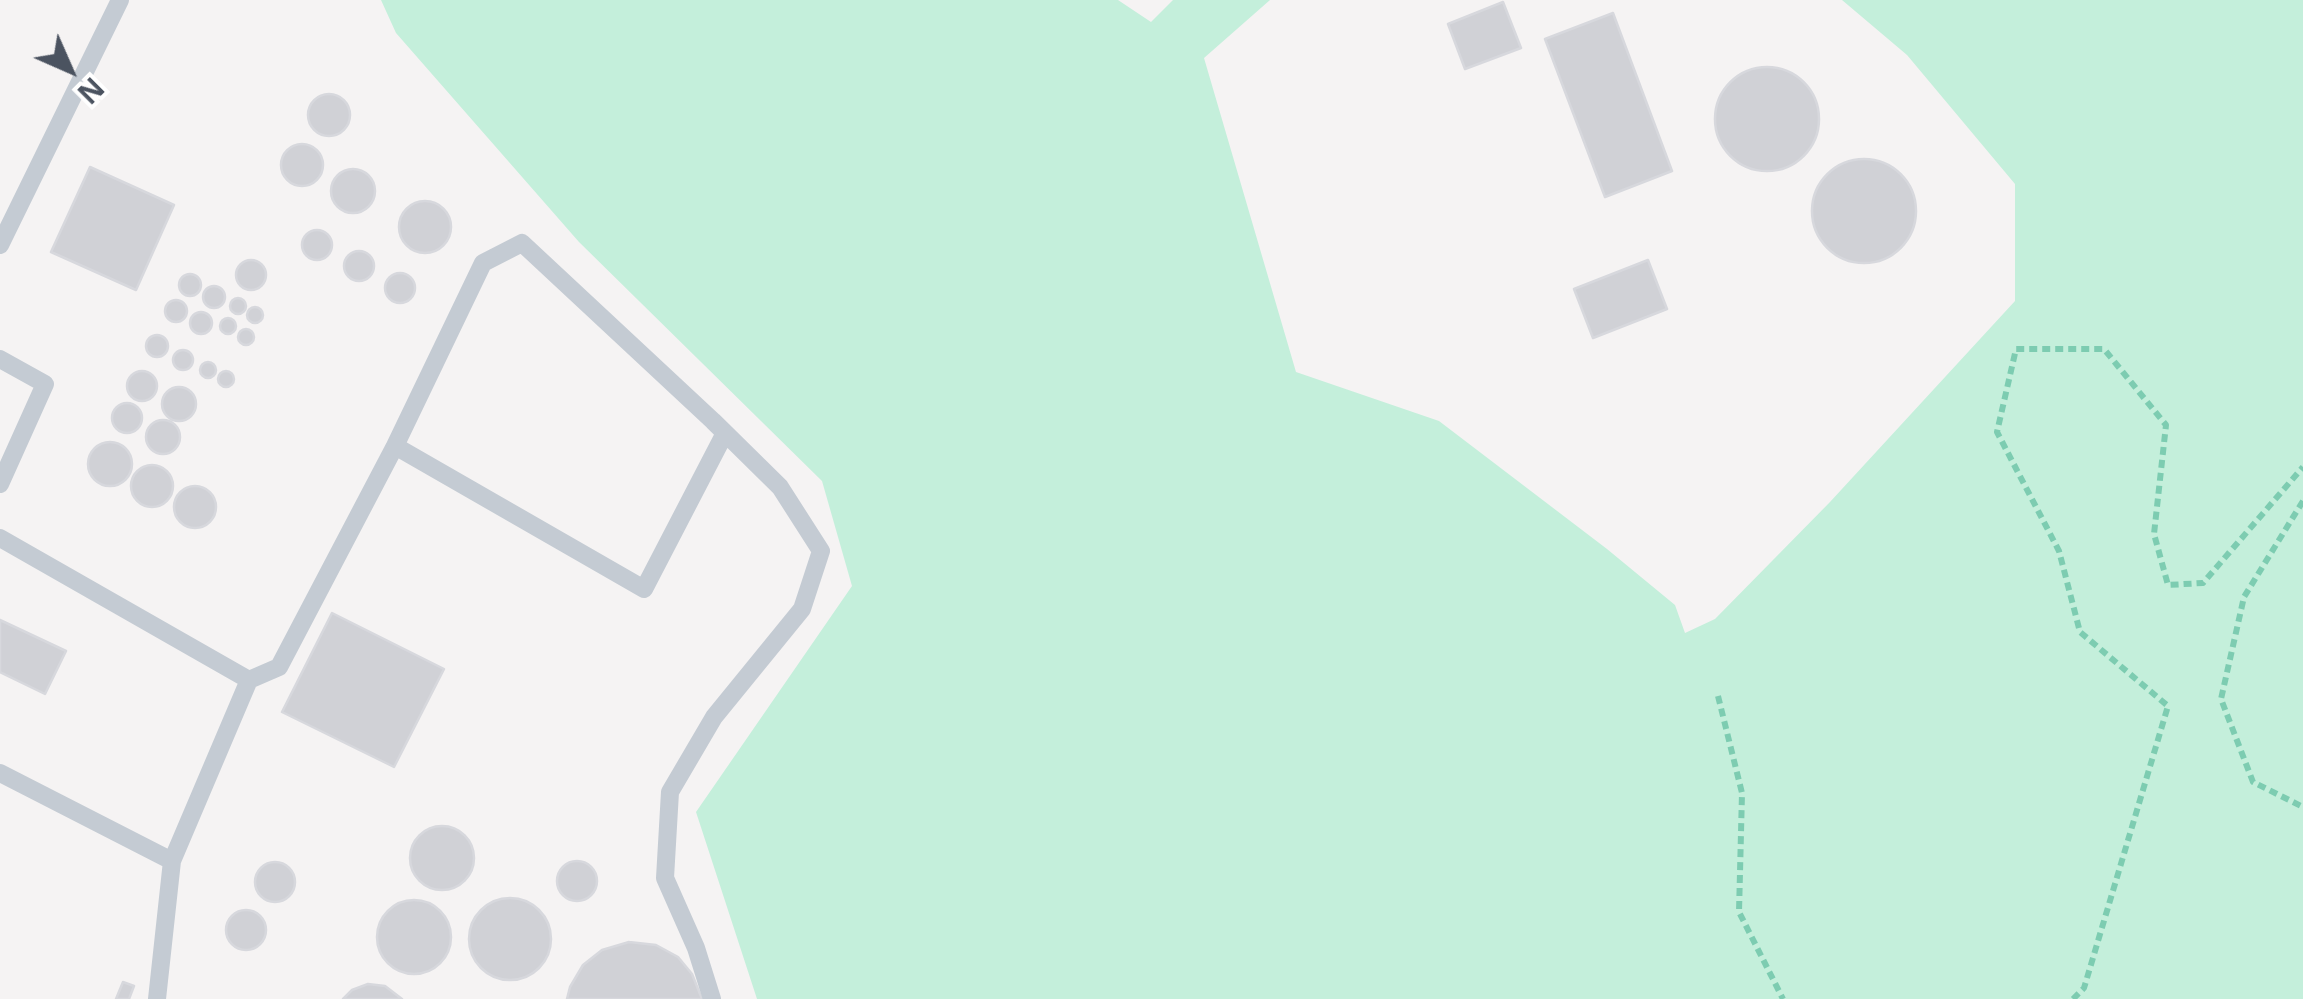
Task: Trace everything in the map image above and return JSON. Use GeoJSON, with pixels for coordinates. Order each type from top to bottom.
{"type":"FeatureCollection","features":[{"type":"Feature","properties":{"kind":"lane"},"geometry":{"type":"LineString","coordinates":[[0,245],[120,0]]}},
{"type":"Feature","properties":{"kind":"lane"},"geometry":{"type":"LineString","coordinates":[[157,999],[172,861],[249,680],[279,667],[395,446],[483,263],[522,243],[780,487],[821,551],[802,609],[714,717],[670,792],[665,878],[696,948],[712,999]]}},
{"type":"Feature","properties":{"kind":"lane"},"geometry":{"type":"LineString","coordinates":[[0,360],[45,384],[0,484]]}},
{"type":"Feature","properties":{"kind":"lane"},"geometry":{"type":"LineString","coordinates":[[395,446],[644,589],[726,433]]}},
{"type":"Feature","properties":{"kind":"lane"},"geometry":{"type":"LineString","coordinates":[[0,538],[249,680]]}},
{"type":"Feature","properties":{"kind":"lane"},"geometry":{"type":"LineString","coordinates":[[0,773],[172,861]]}},
{"type":"Feature","properties":{"kind":"path"},"geometry":{"type":"LineString","coordinates":[[2073,999],[2084,988],[2168,706],[2080,632],[2059,551],[1997,432],[2016,349],[2104,349],[2166,426],[2154,534],[2168,585],[2203,583],[2303,466]]}},
{"type":"Feature","properties":{"kind":"path"},"geometry":{"type":"LineString","coordinates":[[2303,502],[2244,596],[2221,699],[2253,782],[2303,807]]}},
{"type":"Feature","properties":{"kind":"path"},"geometry":{"type":"LineString","coordinates":[[1718,696],[1742,793],[1739,912],[1782,999]]}},
{"type":"Feature","properties":{"kind":"green space"},"geometry":{"type":"Polygon","coordinates":[[[381,0],[1118,0],[1151,22],[1173,0],[1270,0],[1204,58],[1296,372],[1439,421],[1675,605],[1685,633],[1715,619],[1830,502],[2015,301],[2015,184],[1907,55],[1842,0],[2303,0],[2303,999],[757,999],[696,812],[852,586],[822,481],[579,242],[396,33],[381,0]]]}},
{"type":"Feature","properties":{"kind":"building"},"geometry":{"type":"Polygon","coordinates":[[[1503,2],[1521,48],[1465,69],[1448,24],[1503,2]]]}},
{"type":"Feature","properties":{"kind":"building"},"geometry":{"type":"Polygon","coordinates":[[[1613,13],[1672,171],[1605,197],[1545,39],[1613,13]]]}},
{"type":"Feature","properties":{"kind":"building"},"geometry":{"type":"Polygon","coordinates":[[[1767,67],[1787,71],[1804,82],[1815,99],[1819,119],[1815,139],[1804,156],[1787,167],[1767,171],[1747,167],[1730,156],[1719,139],[1715,119],[1719,99],[1730,82],[1747,71],[1767,67]]]}},
{"type":"Feature","properties":{"kind":"building"},"geometry":{"type":"Polygon","coordinates":[[[329,94],[344,100],[350,115],[344,130],[329,136],[314,130],[308,115],[314,100],[329,94]]]}},
{"type":"Feature","properties":{"kind":"building"},"geometry":{"type":"Polygon","coordinates":[[[302,144],[317,150],[323,165],[317,180],[302,186],[287,180],[281,165],[287,150],[302,144]]]}},
{"type":"Feature","properties":{"kind":"building"},"geometry":{"type":"Polygon","coordinates":[[[1864,159],[1884,163],[1901,174],[1912,191],[1916,211],[1912,231],[1901,248],[1884,259],[1864,263],[1844,259],[1827,248],[1816,231],[1812,211],[1816,191],[1827,174],[1844,163],[1864,159]]]}},
{"type":"Feature","properties":{"kind":"building"},"geometry":{"type":"Polygon","coordinates":[[[90,167],[174,205],[136,290],[51,252],[90,167]]]}},
{"type":"Feature","properties":{"kind":"building"},"geometry":{"type":"Polygon","coordinates":[[[353,169],[368,176],[375,191],[368,206],[353,213],[338,206],[331,191],[338,176],[353,169]]]}},
{"type":"Feature","properties":{"kind":"building"},"geometry":{"type":"Polygon","coordinates":[[[425,201],[443,209],[451,227],[443,245],[425,253],[407,245],[399,227],[407,209],[425,201]]]}},
{"type":"Feature","properties":{"kind":"building"},"geometry":{"type":"Polygon","coordinates":[[[317,230],[328,234],[332,245],[328,256],[317,260],[306,256],[302,245],[306,234],[317,230]]]}},
{"type":"Feature","properties":{"kind":"building"},"geometry":{"type":"Polygon","coordinates":[[[359,251],[370,255],[374,266],[370,277],[359,281],[348,277],[344,266],[348,255],[359,251]]]}},
{"type":"Feature","properties":{"kind":"building"},"geometry":{"type":"Polygon","coordinates":[[[251,260],[262,264],[266,275],[262,286],[251,290],[240,286],[236,275],[240,264],[251,260]]]}},
{"type":"Feature","properties":{"kind":"building"},"geometry":{"type":"Polygon","coordinates":[[[1648,260],[1667,309],[1593,338],[1574,289],[1648,260]]]}},
{"type":"Feature","properties":{"kind":"building"},"geometry":{"type":"Polygon","coordinates":[[[400,273],[411,277],[415,288],[411,299],[400,303],[389,299],[385,288],[389,277],[400,273]]]}},
{"type":"Feature","properties":{"kind":"building"},"geometry":{"type":"Polygon","coordinates":[[[190,274],[198,277],[198,293],[190,296],[182,293],[179,285],[182,277],[190,274]]]}},
{"type":"Feature","properties":{"kind":"building"},"geometry":{"type":"Polygon","coordinates":[[[214,286],[222,289],[222,305],[214,308],[206,305],[203,297],[206,289],[214,286]]]}},
{"type":"Feature","properties":{"kind":"building"},"geometry":{"type":"Polygon","coordinates":[[[238,298],[246,306],[238,314],[230,306],[238,298]]]}},
{"type":"Feature","properties":{"kind":"building"},"geometry":{"type":"Polygon","coordinates":[[[176,300],[184,303],[184,319],[176,322],[168,319],[165,311],[168,303],[176,300]]]}},
{"type":"Feature","properties":{"kind":"building"},"geometry":{"type":"Polygon","coordinates":[[[255,307],[263,315],[255,323],[247,315],[255,307]]]}},
{"type":"Feature","properties":{"kind":"building"},"geometry":{"type":"Polygon","coordinates":[[[201,312],[209,315],[209,331],[201,334],[193,331],[190,323],[193,315],[201,312]]]}},
{"type":"Feature","properties":{"kind":"building"},"geometry":{"type":"Polygon","coordinates":[[[228,318],[236,326],[228,334],[220,326],[228,318]]]}},
{"type":"Feature","properties":{"kind":"building"},"geometry":{"type":"Polygon","coordinates":[[[246,329],[254,337],[246,345],[238,337],[246,329]]]}},
{"type":"Feature","properties":{"kind":"building"},"geometry":{"type":"Polygon","coordinates":[[[157,335],[168,346],[157,357],[146,346],[157,335]]]}},
{"type":"Feature","properties":{"kind":"building"},"geometry":{"type":"Polygon","coordinates":[[[179,350],[187,350],[193,360],[187,370],[179,370],[173,364],[173,356],[179,350]]]}},
{"type":"Feature","properties":{"kind":"building"},"geometry":{"type":"Polygon","coordinates":[[[208,362],[216,370],[208,378],[200,370],[208,362]]]}},
{"type":"Feature","properties":{"kind":"building"},"geometry":{"type":"Polygon","coordinates":[[[142,371],[156,380],[157,386],[148,400],[142,401],[128,392],[127,386],[136,372],[142,371]]]}},
{"type":"Feature","properties":{"kind":"building"},"geometry":{"type":"Polygon","coordinates":[[[226,371],[234,379],[226,387],[218,379],[226,371]]]}},
{"type":"Feature","properties":{"kind":"building"},"geometry":{"type":"Polygon","coordinates":[[[179,387],[191,392],[196,404],[191,416],[179,421],[167,416],[162,404],[167,392],[179,387]]]}},
{"type":"Feature","properties":{"kind":"building"},"geometry":{"type":"Polygon","coordinates":[[[127,403],[141,412],[142,418],[133,432],[127,433],[113,424],[112,418],[121,404],[127,403]]]}},
{"type":"Feature","properties":{"kind":"building"},"geometry":{"type":"Polygon","coordinates":[[[163,420],[175,425],[180,437],[175,449],[163,454],[151,449],[146,437],[151,425],[163,420]]]}},
{"type":"Feature","properties":{"kind":"building"},"geometry":{"type":"Polygon","coordinates":[[[110,442],[125,449],[132,464],[125,479],[110,486],[95,479],[88,464],[95,449],[110,442]]]}},
{"type":"Feature","properties":{"kind":"building"},"geometry":{"type":"Polygon","coordinates":[[[152,465],[167,471],[173,486],[167,501],[152,507],[137,501],[131,486],[137,471],[152,465]]]}},
{"type":"Feature","properties":{"kind":"building"},"geometry":{"type":"Polygon","coordinates":[[[195,486],[210,492],[216,507],[210,522],[195,528],[180,522],[174,507],[180,492],[195,486]]]}},
{"type":"Feature","properties":{"kind":"building"},"geometry":{"type":"Polygon","coordinates":[[[332,613],[444,669],[394,767],[282,712],[332,613]]]}},
{"type":"Feature","properties":{"kind":"building"},"geometry":{"type":"Polygon","coordinates":[[[0,620],[66,651],[45,694],[0,672],[0,620]]]}},
{"type":"Feature","properties":{"kind":"building"},"geometry":{"type":"Polygon","coordinates":[[[442,826],[465,835],[474,858],[465,881],[442,890],[419,881],[410,858],[419,835],[442,826]]]}},
{"type":"Feature","properties":{"kind":"building"},"geometry":{"type":"Polygon","coordinates":[[[577,861],[591,867],[597,881],[591,895],[577,901],[563,895],[557,881],[563,867],[577,861]]]}},
{"type":"Feature","properties":{"kind":"building"},"geometry":{"type":"Polygon","coordinates":[[[275,862],[289,868],[295,882],[289,896],[275,902],[261,896],[255,882],[261,868],[275,862]]]}},
{"type":"Feature","properties":{"kind":"building"},"geometry":{"type":"Polygon","coordinates":[[[510,898],[526,901],[539,910],[548,923],[548,955],[539,968],[526,977],[510,980],[494,977],[481,968],[472,955],[469,939],[472,923],[481,910],[494,901],[510,898]]]}},
{"type":"Feature","properties":{"kind":"building"},"geometry":{"type":"Polygon","coordinates":[[[414,900],[440,911],[451,937],[440,963],[414,974],[388,963],[377,937],[388,911],[414,900]]]}},
{"type":"Feature","properties":{"kind":"building"},"geometry":{"type":"Polygon","coordinates":[[[246,910],[260,916],[266,930],[260,944],[246,950],[232,944],[226,930],[232,916],[246,910]]]}},
{"type":"Feature","properties":{"kind":"building"},"geometry":{"type":"Polygon","coordinates":[[[629,942],[656,945],[678,957],[692,974],[702,999],[567,999],[583,965],[602,950],[629,942]]]}},
{"type":"Feature","properties":{"kind":"building"},"geometry":{"type":"Polygon","coordinates":[[[123,982],[134,986],[129,999],[116,999],[123,982]]]}},
{"type":"Feature","properties":{"kind":"building"},"geometry":{"type":"Polygon","coordinates":[[[368,984],[385,986],[402,999],[343,999],[352,990],[368,984]]]}}]}
